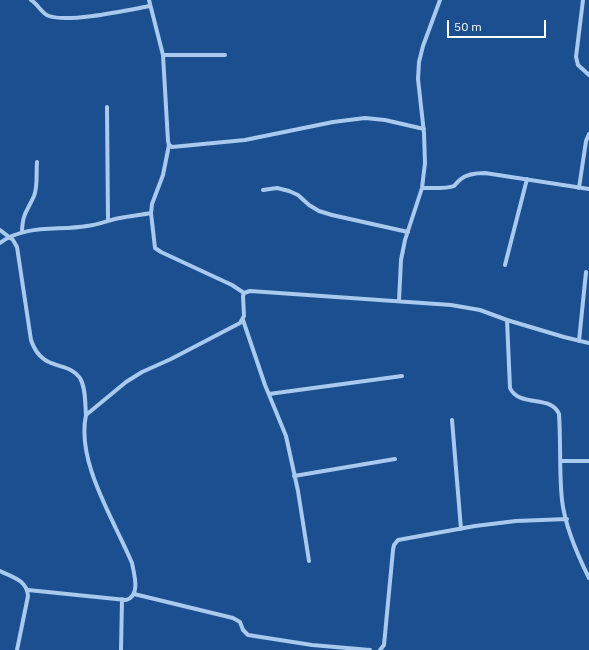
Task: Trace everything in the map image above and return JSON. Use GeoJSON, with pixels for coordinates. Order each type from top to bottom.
{"type":"FeatureCollection","features":[{"type":"Feature","properties":{"kind":"street"},"geometry":{"type":"LineString","coordinates":[[31,0],[46,15],[57,18],[81,17],[150,6]]}},
{"type":"Feature","properties":{"kind":"street"},"geometry":{"type":"LineString","coordinates":[[149,0],[162,55],[169,145],[166,162],[152,204],[151,213],[154,245],[157,250],[232,285],[244,293]]}},
{"type":"Feature","properties":{"kind":"street"},"geometry":{"type":"LineString","coordinates":[[399,301],[401,260],[422,188],[425,163],[424,129],[418,79],[419,62],[423,46],[440,0]]}},
{"type":"Feature","properties":{"kind":"street"},"geometry":{"type":"LineString","coordinates":[[583,0],[576,57],[578,65],[589,75]]}},
{"type":"Feature","properties":{"kind":"street"},"geometry":{"type":"LineString","coordinates":[[162,55],[225,55]]}},
{"type":"Feature","properties":{"kind":"street"},"geometry":{"type":"LineString","coordinates":[[107,107],[108,221]]}},
{"type":"Feature","properties":{"kind":"street"},"geometry":{"type":"LineString","coordinates":[[169,145],[172,147],[245,140],[334,122],[365,118],[385,120],[424,129]]}},
{"type":"Feature","properties":{"kind":"street"},"geometry":{"type":"LineString","coordinates":[[579,188],[586,141],[589,134]]}},
{"type":"Feature","properties":{"kind":"street"},"geometry":{"type":"LineString","coordinates":[[22,232],[24,215],[34,197],[37,162]]}},
{"type":"Feature","properties":{"kind":"street"},"geometry":{"type":"LineString","coordinates":[[422,188],[449,187],[453,186],[461,179],[476,173],[484,173],[589,189]]}},
{"type":"Feature","properties":{"kind":"street"},"geometry":{"type":"LineString","coordinates":[[505,265],[526,180]]}},
{"type":"Feature","properties":{"kind":"street"},"geometry":{"type":"LineString","coordinates":[[263,190],[277,188],[289,191],[319,211],[408,232]]}},
{"type":"Feature","properties":{"kind":"street"},"geometry":{"type":"LineString","coordinates":[[0,242],[8,236],[22,232],[82,227],[151,213]]}},
{"type":"Feature","properties":{"kind":"street"},"geometry":{"type":"LineString","coordinates":[[0,230],[13,240],[17,247],[33,347],[48,363],[70,370],[77,374],[83,385],[88,463],[132,563],[134,575],[134,594],[129,599],[122,600],[28,590]]}},
{"type":"Feature","properties":{"kind":"street"},"geometry":{"type":"LineString","coordinates":[[579,341],[586,272]]}},
{"type":"Feature","properties":{"kind":"street"},"geometry":{"type":"LineString","coordinates":[[244,293],[250,291],[399,301],[473,308],[507,320],[589,343]]}},
{"type":"Feature","properties":{"kind":"street"},"geometry":{"type":"LineString","coordinates":[[244,293],[243,320],[269,394],[286,436],[309,561]]}},
{"type":"Feature","properties":{"kind":"street"},"geometry":{"type":"LineString","coordinates":[[86,415],[126,382],[142,372],[171,360],[243,320]]}},
{"type":"Feature","properties":{"kind":"street"},"geometry":{"type":"LineString","coordinates":[[507,320],[510,388],[515,396],[552,405],[557,409],[560,420],[562,501],[576,549],[589,578]]}},
{"type":"Feature","properties":{"kind":"street"},"geometry":{"type":"LineString","coordinates":[[269,394],[402,376]]}},
{"type":"Feature","properties":{"kind":"street"},"geometry":{"type":"LineString","coordinates":[[452,420],[461,529]]}},
{"type":"Feature","properties":{"kind":"street"},"geometry":{"type":"LineString","coordinates":[[294,476],[395,459]]}},
{"type":"Feature","properties":{"kind":"street"},"geometry":{"type":"LineString","coordinates":[[561,461],[589,461]]}},
{"type":"Feature","properties":{"kind":"street"},"geometry":{"type":"LineString","coordinates":[[380,650],[384,645],[394,545],[398,540],[516,521],[567,519]]}},
{"type":"Feature","properties":{"kind":"street"},"geometry":{"type":"LineString","coordinates":[[0,571],[25,584],[28,590],[17,650]]}},
{"type":"Feature","properties":{"kind":"street"},"geometry":{"type":"LineString","coordinates":[[134,594],[233,618],[240,622],[243,630],[248,635],[312,645],[370,650]]}},
{"type":"Feature","properties":{"kind":"street"},"geometry":{"type":"LineString","coordinates":[[121,650],[122,600]]}}]}
